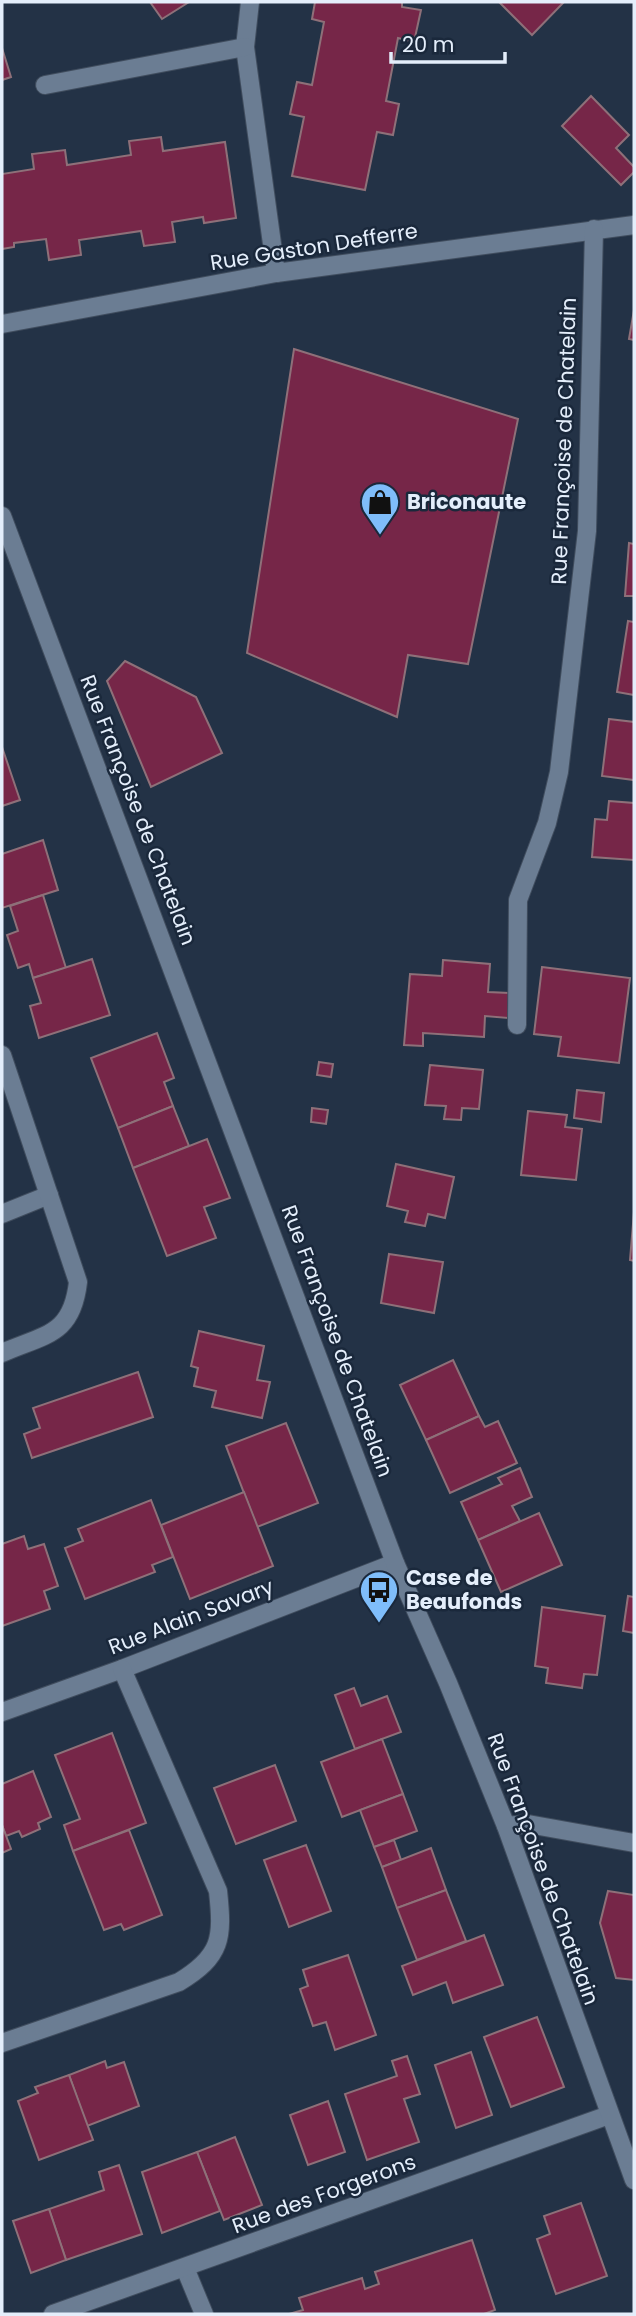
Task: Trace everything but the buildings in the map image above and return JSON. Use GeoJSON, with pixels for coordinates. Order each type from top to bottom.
{"type":"FeatureCollection","features":[{"type":"Feature","properties":{"kind":"street"},"geometry":{"type":"LineString","coordinates":[[250,2],[245,47],[276,273]]}},
{"type":"Feature","properties":{"kind":"street"},"geometry":{"type":"LineString","coordinates":[[45,85],[245,47]]}},
{"type":"Feature","properties":{"kind":"street","name":"Rue Gaston Defferre"},"geometry":{"type":"LineString","coordinates":[[2,324],[276,273],[634,225]]}},
{"type":"Feature","properties":{"kind":"street","name":"Rue Françoise de Chatelain"},"geometry":{"type":"LineString","coordinates":[[517,1025],[518,900],[547,823],[559,772],[587,531],[594,229]]}},
{"type":"Feature","properties":{"kind":"street","name":"Rue Françoise de Chatelain"},"geometry":{"type":"LineString","coordinates":[[2,516],[395,1563],[448,1682],[506,1826],[634,2180]]}},
{"type":"Feature","properties":{"kind":"street"},"geometry":{"type":"LineString","coordinates":[[2,1055],[6,1088],[49,1195],[78,1282],[76,1300],[69,1318],[60,1328],[2,1353]]}},
{"type":"Feature","properties":{"kind":"street"},"geometry":{"type":"LineString","coordinates":[[2,1214],[49,1195]]}},
{"type":"Feature","properties":{"kind":"street","name":"Rue Alain Savary"},"geometry":{"type":"LineString","coordinates":[[2,1712],[122,1669],[395,1563]]}},
{"type":"Feature","properties":{"kind":"street"},"geometry":{"type":"LineString","coordinates":[[2,2043],[179,1982],[201,1969],[215,1951],[221,1922],[218,1891],[122,1669]]}},
{"type":"Feature","properties":{"kind":"street"},"geometry":{"type":"LineString","coordinates":[[506,1826],[528,1824],[634,1843]]}},
{"type":"Feature","properties":{"kind":"street","name":"Rue des Forgerons"},"geometry":{"type":"LineString","coordinates":[[53,2314],[610,2115]]}},
{"type":"Feature","properties":{"kind":"street"},"geometry":{"type":"LineString","coordinates":[[185,2268],[204,2314]]}},
{"type":"Feature","properties":{"kind":"place","name":"Briconaute"},"geometry":{"type":"Point","coordinates":[380,536]}},
{"type":"Feature","properties":{"kind":"place","name":"Case de Beaufonds"},"geometry":{"type":"Point","coordinates":[379,1624]}}]}
